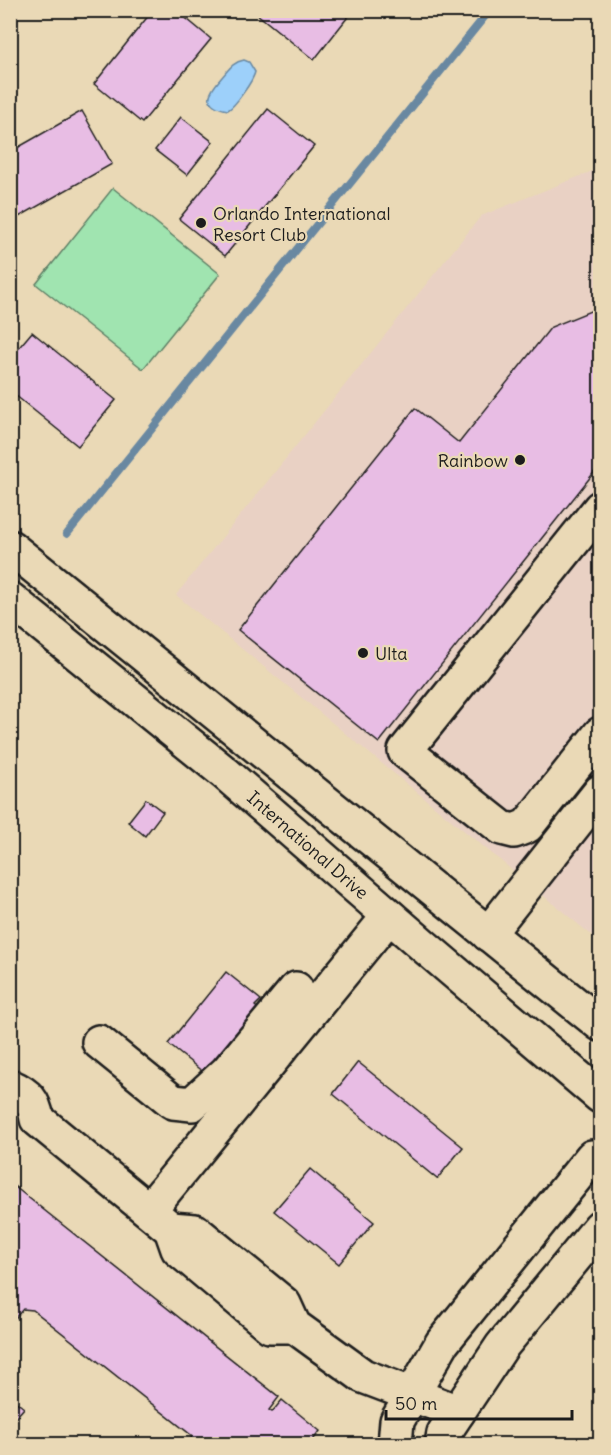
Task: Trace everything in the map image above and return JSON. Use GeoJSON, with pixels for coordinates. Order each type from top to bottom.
{"type":"FeatureCollection","features":[{"type":"Feature","properties":{"kind":"street"},"geometry":{"type":"LineString","coordinates":[[600,508],[405,751],[502,828],[514,831],[527,826],[600,734]]}},
{"type":"Feature","properties":{"kind":"street"},"geometry":{"type":"LineString","coordinates":[[10,547],[600,1024]]}},
{"type":"Feature","properties":{"kind":"street","name":"International Drive"},"geometry":{"type":"LineString","coordinates":[[10,599],[225,773],[600,1096]]}},
{"type":"Feature","properties":{"kind":"street"},"geometry":{"type":"LineString","coordinates":[[488,934],[600,792]]}},
{"type":"Feature","properties":{"kind":"street"},"geometry":{"type":"LineString","coordinates":[[160,1219],[389,916]]}},
{"type":"Feature","properties":{"kind":"street"},"geometry":{"type":"LineString","coordinates":[[99,1042],[173,1102],[192,1104],[227,1072],[296,989]]}},
{"type":"Feature","properties":{"kind":"street"},"geometry":{"type":"LineString","coordinates":[[10,1086],[19,1089],[34,1103],[24,1118],[160,1219],[178,1249],[270,1326],[294,1326],[363,1376],[458,1412]]}},
{"type":"Feature","properties":{"kind":"street"},"geometry":{"type":"LineString","coordinates":[[395,1444],[397,1421],[441,1343],[592,1157],[600,1159]]}},
{"type":"Feature","properties":{"kind":"street"},"geometry":{"type":"LineString","coordinates":[[442,1444],[444,1433],[502,1346],[600,1227]]}},
{"type":"Feature","properties":{"kind":"shaded area"},"geometry":{"type":"Polygon","coordinates":[[[600,168],[600,942],[176,595],[481,216],[600,168]]]}},
{"type":"Feature","properties":{"kind":"green space"},"geometry":{"type":"Polygon","coordinates":[[[113,188],[220,274],[143,369],[36,284],[113,188]]]}},
{"type":"Feature","properties":{"kind":"water"},"geometry":{"type":"Polygon","coordinates":[[[244,60],[249,62],[255,72],[254,76],[235,104],[228,110],[219,108],[211,102],[213,88],[232,66],[244,60]]]}},
{"type":"Feature","properties":{"kind":"building"},"geometry":{"type":"Polygon","coordinates":[[[153,10],[176,10],[211,39],[142,123],[94,84],[153,10]]]}},
{"type":"Feature","properties":{"kind":"building"},"geometry":{"type":"Polygon","coordinates":[[[252,10],[348,10],[351,13],[314,60],[252,10]]]}},
{"type":"Feature","properties":{"kind":"building"},"geometry":{"type":"Polygon","coordinates":[[[268,109],[314,146],[225,256],[179,219],[268,109]]]}},
{"type":"Feature","properties":{"kind":"building"},"geometry":{"type":"Polygon","coordinates":[[[82,111],[112,164],[10,222],[10,152],[82,111]]]}},
{"type":"Feature","properties":{"kind":"building"},"geometry":{"type":"Polygon","coordinates":[[[181,117],[213,142],[187,175],[155,150],[181,117]]]}},
{"type":"Feature","properties":{"kind":"building"},"geometry":{"type":"Polygon","coordinates":[[[600,307],[600,465],[379,743],[238,630],[415,408],[459,443],[551,327],[600,307]]]}},
{"type":"Feature","properties":{"kind":"building"},"geometry":{"type":"Polygon","coordinates":[[[32,332],[116,400],[78,446],[10,391],[10,358],[32,332]]]}},
{"type":"Feature","properties":{"kind":"building"},"geometry":{"type":"Polygon","coordinates":[[[146,799],[163,812],[145,836],[128,822],[146,799]]]}},
{"type":"Feature","properties":{"kind":"building"},"geometry":{"type":"Polygon","coordinates":[[[226,972],[261,1000],[255,1006],[261,1011],[208,1076],[168,1044],[226,972]]]}},
{"type":"Feature","properties":{"kind":"building"},"geometry":{"type":"Polygon","coordinates":[[[358,1062],[463,1147],[437,1179],[333,1094],[358,1062]]]}},
{"type":"Feature","properties":{"kind":"building"},"geometry":{"type":"Polygon","coordinates":[[[310,1169],[374,1222],[339,1264],[274,1211],[310,1169]]]}},
{"type":"Feature","properties":{"kind":"building"},"geometry":{"type":"Polygon","coordinates":[[[10,1183],[279,1397],[269,1410],[272,1412],[282,1400],[320,1431],[310,1444],[192,1444],[191,1435],[33,1310],[23,1309],[10,1324],[10,1260],[15,1254],[10,1251],[10,1183]]]}},
{"type":"Feature","properties":{"kind":"building"},"geometry":{"type":"Polygon","coordinates":[[[10,1397],[24,1408],[10,1424],[10,1397]]]}},
{"type":"Feature","properties":{"kind":"waterway"},"geometry":{"type":"LineString","coordinates":[[67,534],[490,10]]}},
{"type":"Feature","properties":{"kind":"place","name":"Orlando International Resort Club"},"geometry":{"type":"Point","coordinates":[201,223]}},
{"type":"Feature","properties":{"kind":"place","name":"Rainbow"},"geometry":{"type":"Point","coordinates":[520,460]}},
{"type":"Feature","properties":{"kind":"place","name":"Ulta"},"geometry":{"type":"Point","coordinates":[363,653]}}]}
